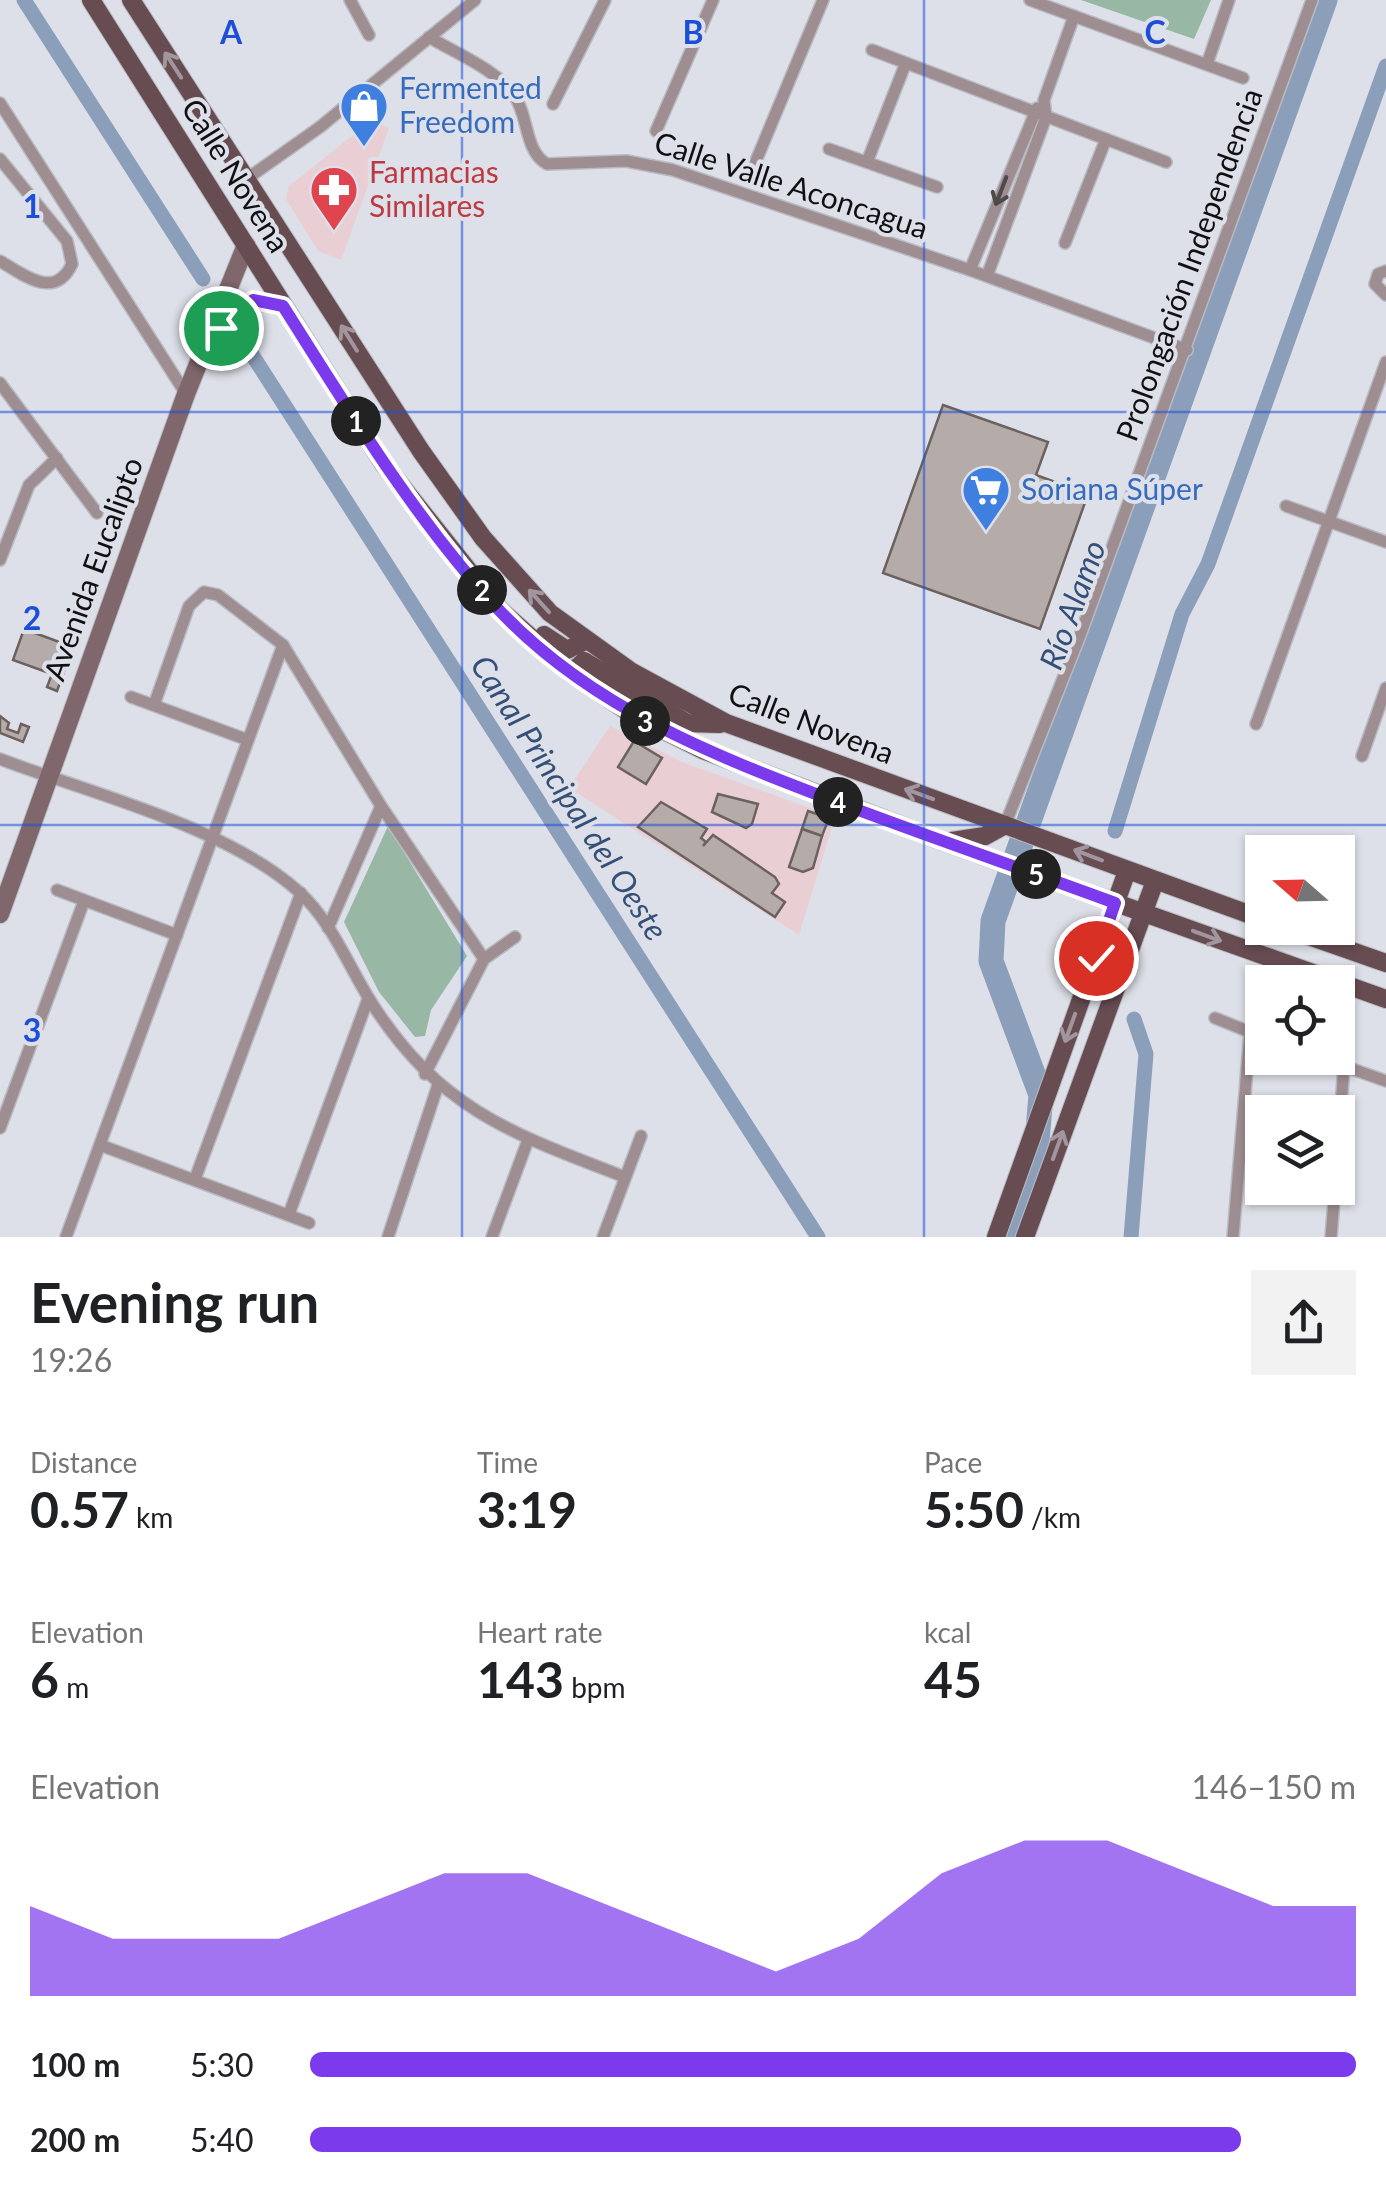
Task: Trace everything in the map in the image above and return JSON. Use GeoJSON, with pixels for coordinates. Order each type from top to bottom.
{"type":"FeatureCollection","features":[{"type":"Feature","properties":{"kind":"main road","name":"Calle Novena"},"geometry":{"type":"LineString","coordinates":[[91,0],[383,463],[500,610],[571,672],[669,735],[942,841],[1386,1000]]}},
{"type":"Feature","properties":{"kind":"main road","name":"Calle Novena"},"geometry":{"type":"LineString","coordinates":[[131,0],[420,450],[483,538],[550,613],[585,641],[670,696],[726,723],[1245,913]]}},
{"type":"Feature","properties":{"kind":"main road"},"geometry":{"type":"LineString","coordinates":[[206,347],[244,305],[263,300],[283,306]]}},
{"type":"Feature","properties":{"kind":"main road"},"geometry":{"type":"LineString","coordinates":[[443,538],[460,548],[504,599],[556,645],[576,649],[585,641]]}},
{"type":"Feature","properties":{"kind":"main road"},"geometry":{"type":"LineString","coordinates":[[571,672],[584,661],[688,722],[726,723]]}},
{"type":"Feature","properties":{"kind":"main road"},"geometry":{"type":"LineString","coordinates":[[942,841],[986,836],[1008,826]]}},
{"type":"Feature","properties":{"kind":"main road"},"geometry":{"type":"LineString","coordinates":[[996,1237],[1127,871]]}},
{"type":"Feature","properties":{"kind":"main road"},"geometry":{"type":"LineString","coordinates":[[1025,1237],[1155,881]]}},
{"type":"Feature","properties":{"kind":"main road"},"geometry":{"type":"LineString","coordinates":[[1335,945],[1386,963]]}},
{"type":"Feature","properties":{"kind":"street"},"geometry":{"type":"LineString","coordinates":[[248,178],[475,0]]}},
{"type":"Feature","properties":{"kind":"street"},"geometry":{"type":"LineString","coordinates":[[553,104],[605,0]]}},
{"type":"Feature","properties":{"kind":"street"},"geometry":{"type":"LineString","coordinates":[[656,131],[713,0]]}},
{"type":"Feature","properties":{"kind":"street"},"geometry":{"type":"LineString","coordinates":[[753,168],[823,0]]}},
{"type":"Feature","properties":{"kind":"street"},"geometry":{"type":"LineString","coordinates":[[1030,0],[1244,78]]}},
{"type":"Feature","properties":{"kind":"street"},"geometry":{"type":"LineString","coordinates":[[1207,64],[1228,0]]}},
{"type":"Feature","properties":{"kind":"street","name":"Prolongación Independencia"},"geometry":{"type":"LineString","coordinates":[[1008,826],[1187,350],[1312,0]]}},
{"type":"Feature","properties":{"kind":"street"},"geometry":{"type":"LineString","coordinates":[[353,1],[369,34]]}},
{"type":"Feature","properties":{"kind":"street"},"geometry":{"type":"LineString","coordinates":[[970,270],[1032,112],[1044,100],[1074,16]]}},
{"type":"Feature","properties":{"kind":"street","name":"Calle Valle Aconcagua"},"geometry":{"type":"LineString","coordinates":[[429,37],[499,80],[514,94],[534,152],[547,164],[626,162],[662,167],[970,270],[1187,350]]}},
{"type":"Feature","properties":{"kind":"street"},"geometry":{"type":"LineString","coordinates":[[872,50],[1166,162]]}},
{"type":"Feature","properties":{"kind":"street"},"geometry":{"type":"LineString","coordinates":[[867,162],[905,64]]}},
{"type":"Feature","properties":{"kind":"street"},"geometry":{"type":"LineString","coordinates":[[987,276],[1046,116],[1044,100]]}},
{"type":"Feature","properties":{"kind":"street"},"geometry":{"type":"LineString","coordinates":[[0,103],[186,394]]}},
{"type":"Feature","properties":{"kind":"street"},"geometry":{"type":"LineString","coordinates":[[1066,243],[1106,140]]}},
{"type":"Feature","properties":{"kind":"street"},"geometry":{"type":"LineString","coordinates":[[829,150],[936,187]]}},
{"type":"Feature","properties":{"kind":"street"},"geometry":{"type":"LineString","coordinates":[[0,159],[72,251],[72,264],[60,282],[36,282],[0,261]]}},
{"type":"Feature","properties":{"kind":"street","name":"Avenida Eucalipto"},"geometry":{"type":"LineString","coordinates":[[0,914],[186,394],[246,245]]}},
{"type":"Feature","properties":{"kind":"street"},"geometry":{"type":"LineString","coordinates":[[1386,270],[1375,281],[1386,295]]}},
{"type":"Feature","properties":{"kind":"street"},"geometry":{"type":"LineString","coordinates":[[1256,724],[1386,362]]}},
{"type":"Feature","properties":{"kind":"street"},"geometry":{"type":"LineString","coordinates":[[0,382],[97,512]]}},
{"type":"Feature","properties":{"kind":"street"},"geometry":{"type":"LineString","coordinates":[[0,560],[29,485],[57,458]]}},
{"type":"Feature","properties":{"kind":"street"},"geometry":{"type":"LineString","coordinates":[[1286,506],[1386,542]]}},
{"type":"Feature","properties":{"kind":"street"},"geometry":{"type":"LineString","coordinates":[[154,705],[190,606],[204,592],[218,595],[283,645],[382,806],[484,958]]}},
{"type":"Feature","properties":{"kind":"street"},"geometry":{"type":"LineString","coordinates":[[66,1237],[283,645]]}},
{"type":"Feature","properties":{"kind":"street"},"geometry":{"type":"LineString","coordinates":[[1362,756],[1386,688]]}},
{"type":"Feature","properties":{"kind":"street"},"geometry":{"type":"LineString","coordinates":[[130,697],[248,740]]}},
{"type":"Feature","properties":{"kind":"street"},"geometry":{"type":"LineString","coordinates":[[0,759],[244,852],[301,893],[328,928],[368,999],[425,1074],[528,1140],[625,1176]]}},
{"type":"Feature","properties":{"kind":"street"},"geometry":{"type":"LineString","coordinates":[[328,928],[382,806]]}},
{"type":"Feature","properties":{"kind":"street"},"geometry":{"type":"LineString","coordinates":[[57,890],[176,935]]}},
{"type":"Feature","properties":{"kind":"street"},"geometry":{"type":"LineString","coordinates":[[195,1179],[301,893]]}},
{"type":"Feature","properties":{"kind":"street"},"geometry":{"type":"LineString","coordinates":[[0,1128],[84,902]]}},
{"type":"Feature","properties":{"kind":"street"},"geometry":{"type":"LineString","coordinates":[[425,1074],[484,958],[515,937]]}},
{"type":"Feature","properties":{"kind":"street"},"geometry":{"type":"LineString","coordinates":[[289,1214],[368,999]]}},
{"type":"Feature","properties":{"kind":"street"},"geometry":{"type":"LineString","coordinates":[[1214,1018],[1245,1031]]}},
{"type":"Feature","properties":{"kind":"street"},"geometry":{"type":"LineString","coordinates":[[1355,1069],[1386,1080]]}},
{"type":"Feature","properties":{"kind":"street"},"geometry":{"type":"LineString","coordinates":[[1233,1237],[1251,1075]]}},
{"type":"Feature","properties":{"kind":"street"},"geometry":{"type":"LineString","coordinates":[[388,1237],[438,1085]]}},
{"type":"Feature","properties":{"kind":"street"},"geometry":{"type":"LineString","coordinates":[[603,1237],[641,1136]]}},
{"type":"Feature","properties":{"kind":"street"},"geometry":{"type":"LineString","coordinates":[[492,1237],[528,1140]]}},
{"type":"Feature","properties":{"kind":"street"},"geometry":{"type":"LineString","coordinates":[[100,1145],[309,1222]]}},
{"type":"Feature","properties":{"kind":"street"},"geometry":{"type":"LineString","coordinates":[[1331,1237],[1333,1205]]}},
{"type":"Feature","properties":{"kind":"shaded area"},"geometry":{"type":"Polygon","coordinates":[[[371,121],[389,128],[341,260],[318,251],[286,199],[289,186],[371,121]]]}},
{"type":"Feature","properties":{"kind":"shaded area"},"geometry":{"type":"Polygon","coordinates":[[[610,726],[682,762],[835,817],[799,935],[569,788],[610,726]]]}},
{"type":"Feature","properties":{"kind":"green space"},"geometry":{"type":"Polygon","coordinates":[[[1081,0],[1211,0],[1194,39],[1081,0]]]}},
{"type":"Feature","properties":{"kind":"green space"},"geometry":{"type":"Polygon","coordinates":[[[388,826],[467,956],[431,1010],[425,1036],[415,1037],[379,992],[344,922],[388,826]]]}},
{"type":"Feature","properties":{"kind":"building","name":"Soriana Súper"},"geometry":{"type":"Polygon","coordinates":[[[943,405],[1048,442],[1036,475],[1088,494],[1040,629],[883,573],[943,405]]]}},
{"type":"Feature","properties":{"kind":"building"},"geometry":{"type":"Polygon","coordinates":[[[24,629],[73,647],[57,691],[47,687],[52,674],[13,660],[24,629]]]}},
{"type":"Feature","properties":{"kind":"building"},"geometry":{"type":"Polygon","coordinates":[[[0,716],[9,723],[7,729],[18,733],[21,724],[29,727],[23,742],[0,733],[0,716]]]}},
{"type":"Feature","properties":{"kind":"building"},"geometry":{"type":"Polygon","coordinates":[[[634,741],[662,758],[646,784],[618,767],[634,741]]]}},
{"type":"Feature","properties":{"kind":"building"},"geometry":{"type":"Polygon","coordinates":[[[718,794],[758,804],[752,824],[746,828],[712,812],[718,794]]]}},
{"type":"Feature","properties":{"kind":"building"},"geometry":{"type":"Polygon","coordinates":[[[661,802],[707,829],[701,838],[706,842],[703,846],[713,835],[775,877],[779,884],[772,893],[785,902],[775,917],[638,827],[661,802]]]}},
{"type":"Feature","properties":{"kind":"building"},"geometry":{"type":"Polygon","coordinates":[[[808,811],[829,818],[822,836],[802,829],[808,811]]]}},
{"type":"Feature","properties":{"kind":"building"},"geometry":{"type":"Polygon","coordinates":[[[802,829],[822,836],[813,868],[803,872],[789,867],[802,829]]]}},
{"type":"Feature","properties":{"kind":"waterway","name":"Canal Principal del Oeste"},"geometry":{"type":"LineString","coordinates":[[24,0],[203,279]]}},
{"type":"Feature","properties":{"kind":"waterway","name":"Río Alamo"},"geometry":{"type":"LineString","coordinates":[[1008,1237],[1036,1154],[1041,1095],[991,961],[993,921],[1325,0]]}},
{"type":"Feature","properties":{"kind":"waterway"},"geometry":{"type":"LineString","coordinates":[[1115,831],[1182,614],[1208,564],[1386,66]]}},
{"type":"Feature","properties":{"kind":"waterway","name":"Canal Principal del Oeste"},"geometry":{"type":"LineString","coordinates":[[242,339],[818,1237]]}},
{"type":"Feature","properties":{"kind":"waterway"},"geometry":{"type":"LineString","coordinates":[[1131,1237],[1146,1054],[1134,1019]]}},
{"type":"Feature","properties":{"kind":"place","name":"Fermented Freedom"},"geometry":{"type":"Point","coordinates":[364,148]}},
{"type":"Feature","properties":{"kind":"place","name":"Farmacias Similares"},"geometry":{"type":"Point","coordinates":[334,232]}},
{"type":"Feature","properties":{"kind":"place","name":"Soriana Súper"},"geometry":{"type":"Point","coordinates":[986,532]}},
{"type":"Feature","properties":{"kind":"route"},"geometry":{"type":"LineString","coordinates":[[221,328],[253,300],[283,306],[383,463],[471,578],[500,610],[596,692],[669,735],[703,750],[1115,903],[1096,958]]}}]}
